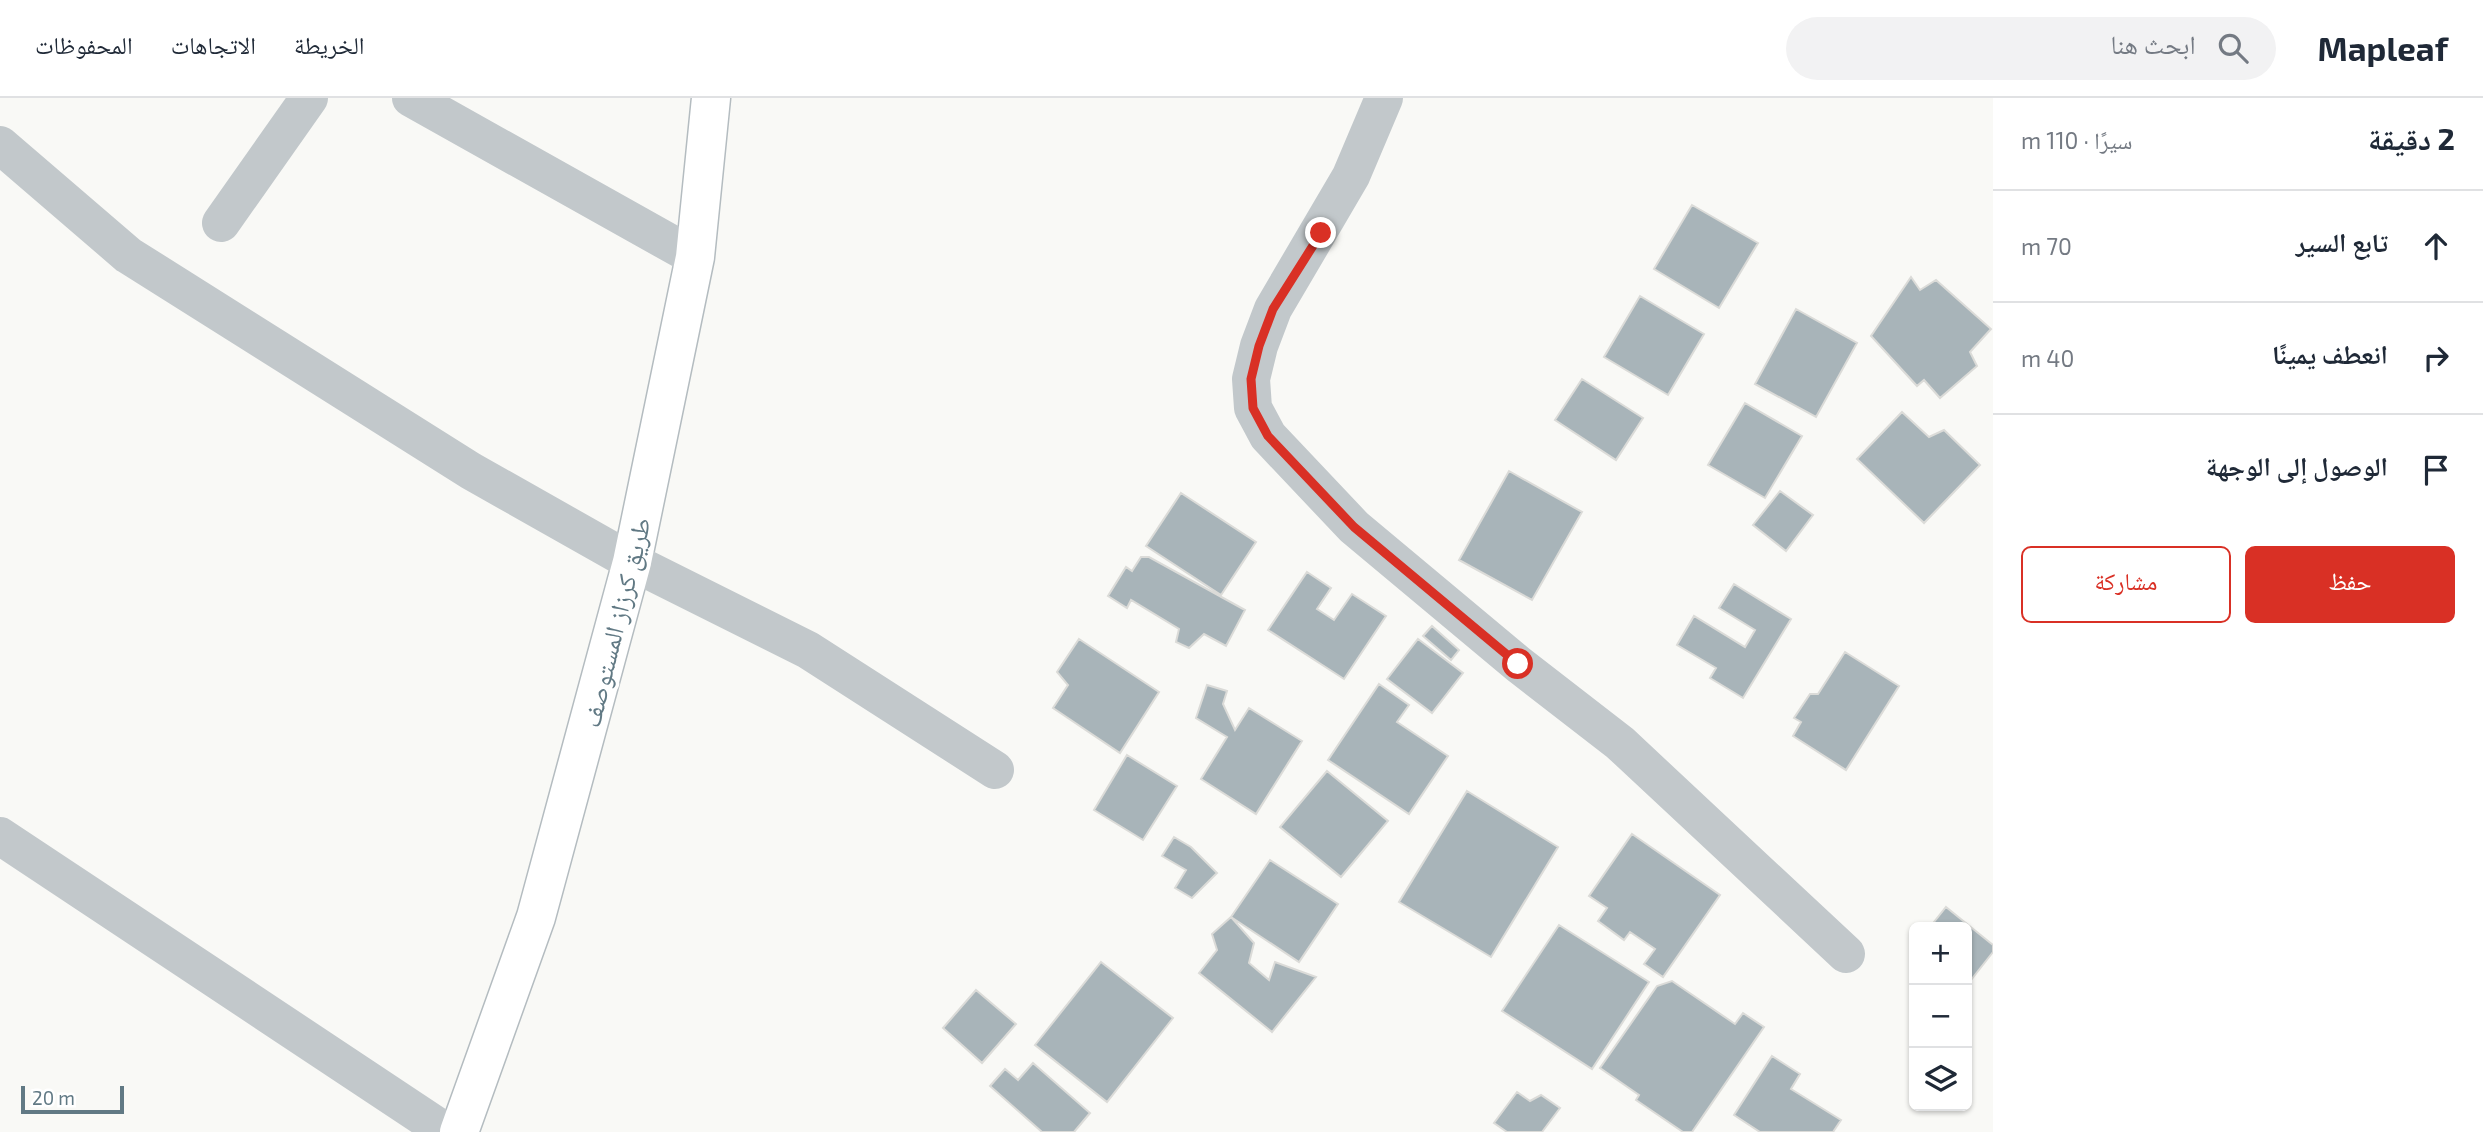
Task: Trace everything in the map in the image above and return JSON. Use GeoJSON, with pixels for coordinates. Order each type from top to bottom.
{"type":"FeatureCollection","features":[{"type":"Feature","properties":{"kind":"main road","name":"طريق كرزاز المستوصف"},"geometry":{"type":"LineString","coordinates":[[459,1132],[536,917],[632,562],[695,257],[711,98]]}},
{"type":"Feature","properties":{"kind":"street"},"geometry":{"type":"LineString","coordinates":[[221,223],[309,98]]}},
{"type":"Feature","properties":{"kind":"street"},"geometry":{"type":"LineString","coordinates":[[411,98],[695,257]]}},
{"type":"Feature","properties":{"kind":"street"},"geometry":{"type":"LineString","coordinates":[[1384,98],[1351,176],[1268,321],[1251,379],[1253,408],[1258,418],[1268,436],[1354,527],[1518,664],[1620,743],[1846,954]]}},
{"type":"Feature","properties":{"kind":"street"},"geometry":{"type":"LineString","coordinates":[[0,145],[128,256],[471,471],[632,562],[808,650],[995,770]]}},
{"type":"Feature","properties":{"kind":"street"},"geometry":{"type":"LineString","coordinates":[[0,836],[446,1132]]}},
{"type":"Feature","properties":{"kind":"building"},"geometry":{"type":"Polygon","coordinates":[[[1692,205],[1758,243],[1719,308],[1654,269],[1692,205]]]}},
{"type":"Feature","properties":{"kind":"building"},"geometry":{"type":"Polygon","coordinates":[[[1911,277],[1920,290],[1936,280],[1991,329],[1970,352],[1977,366],[1940,398],[1924,380],[1917,386],[1871,336],[1911,277]]]}},
{"type":"Feature","properties":{"kind":"building"},"geometry":{"type":"Polygon","coordinates":[[[1640,296],[1704,334],[1668,395],[1604,357],[1640,296]]]}},
{"type":"Feature","properties":{"kind":"building"},"geometry":{"type":"Polygon","coordinates":[[[1796,309],[1857,343],[1816,417],[1755,384],[1796,309]]]}},
{"type":"Feature","properties":{"kind":"building"},"geometry":{"type":"Polygon","coordinates":[[[1582,379],[1643,418],[1616,460],[1555,420],[1582,379]]]}},
{"type":"Feature","properties":{"kind":"building"},"geometry":{"type":"Polygon","coordinates":[[[1745,403],[1802,436],[1765,498],[1708,465],[1745,403]]]}},
{"type":"Feature","properties":{"kind":"building"},"geometry":{"type":"Polygon","coordinates":[[[1902,412],[1929,437],[1944,430],[1980,465],[1924,523],[1857,459],[1902,412]]]}},
{"type":"Feature","properties":{"kind":"building"},"geometry":{"type":"Polygon","coordinates":[[[1509,471],[1582,512],[1532,600],[1459,560],[1509,471]]]}},
{"type":"Feature","properties":{"kind":"building"},"geometry":{"type":"Polygon","coordinates":[[[1780,491],[1813,515],[1786,551],[1753,525],[1780,491]]]}},
{"type":"Feature","properties":{"kind":"building"},"geometry":{"type":"Polygon","coordinates":[[[1181,493],[1256,542],[1221,595],[1146,546],[1181,493]]]}},
{"type":"Feature","properties":{"kind":"building"},"geometry":{"type":"Polygon","coordinates":[[[1141,557],[1149,557],[1245,610],[1226,646],[1204,634],[1189,648],[1176,642],[1179,629],[1131,600],[1127,608],[1108,596],[1126,567],[1132,571],[1141,557]]]}},
{"type":"Feature","properties":{"kind":"building"},"geometry":{"type":"Polygon","coordinates":[[[1307,572],[1331,588],[1317,609],[1334,620],[1352,594],[1386,616],[1344,679],[1268,630],[1307,572]]]}},
{"type":"Feature","properties":{"kind":"building"},"geometry":{"type":"Polygon","coordinates":[[[1734,584],[1791,619],[1743,698],[1710,678],[1716,668],[1677,645],[1694,616],[1745,647],[1755,630],[1719,608],[1734,584]]]}},
{"type":"Feature","properties":{"kind":"building"},"geometry":{"type":"Polygon","coordinates":[[[1432,626],[1459,650],[1451,660],[1423,636],[1432,626]]]}},
{"type":"Feature","properties":{"kind":"building"},"geometry":{"type":"Polygon","coordinates":[[[1079,639],[1159,692],[1120,753],[1053,708],[1068,685],[1057,672],[1079,639]]]}},
{"type":"Feature","properties":{"kind":"building"},"geometry":{"type":"Polygon","coordinates":[[[1418,639],[1463,673],[1432,713],[1387,679],[1418,639]]]}},
{"type":"Feature","properties":{"kind":"building"},"geometry":{"type":"Polygon","coordinates":[[[1845,652],[1899,686],[1846,770],[1793,736],[1801,722],[1794,718],[1810,694],[1818,694],[1845,652]]]}},
{"type":"Feature","properties":{"kind":"building"},"geometry":{"type":"Polygon","coordinates":[[[1379,684],[1409,705],[1397,722],[1448,756],[1409,814],[1328,760],[1379,684]]]}},
{"type":"Feature","properties":{"kind":"building"},"geometry":{"type":"Polygon","coordinates":[[[1207,685],[1227,691],[1223,704],[1235,730],[1249,708],[1302,741],[1256,814],[1201,779],[1227,737],[1196,718],[1207,685]]]}},
{"type":"Feature","properties":{"kind":"building"},"geometry":{"type":"Polygon","coordinates":[[[1127,755],[1177,786],[1143,840],[1094,810],[1127,755]]]}},
{"type":"Feature","properties":{"kind":"building"},"geometry":{"type":"Polygon","coordinates":[[[1327,771],[1388,821],[1341,877],[1280,827],[1327,771]]]}},
{"type":"Feature","properties":{"kind":"building"},"geometry":{"type":"Polygon","coordinates":[[[1467,791],[1558,847],[1491,957],[1399,902],[1467,791]]]}},
{"type":"Feature","properties":{"kind":"building"},"geometry":{"type":"Polygon","coordinates":[[[1632,834],[1720,895],[1663,977],[1644,964],[1655,949],[1630,932],[1624,940],[1598,921],[1607,908],[1589,896],[1632,834]]]}},
{"type":"Feature","properties":{"kind":"building"},"geometry":{"type":"Polygon","coordinates":[[[1174,837],[1191,847],[1217,873],[1192,898],[1175,888],[1186,870],[1162,856],[1174,837]]]}},
{"type":"Feature","properties":{"kind":"building"},"geometry":{"type":"Polygon","coordinates":[[[1270,860],[1338,904],[1299,962],[1231,917],[1270,860]]]}},
{"type":"Feature","properties":{"kind":"building"},"geometry":{"type":"Polygon","coordinates":[[[1946,907],[1965,922],[1934,922],[1946,907]]]}},
{"type":"Feature","properties":{"kind":"building"},"geometry":{"type":"Polygon","coordinates":[[[1231,917],[1254,943],[1249,963],[1269,980],[1275,962],[1316,977],[1272,1032],[1199,973],[1217,950],[1212,934],[1231,917]]]}},
{"type":"Feature","properties":{"kind":"building"},"geometry":{"type":"Polygon","coordinates":[[[1559,925],[1649,982],[1592,1069],[1502,1011],[1559,925]]]}},
{"type":"Feature","properties":{"kind":"building"},"geometry":{"type":"Polygon","coordinates":[[[1972,928],[1993,945],[1993,952],[1972,979],[1972,928]]]}},
{"type":"Feature","properties":{"kind":"building"},"geometry":{"type":"Polygon","coordinates":[[[1101,962],[1173,1018],[1107,1102],[1035,1045],[1101,962]]]}},
{"type":"Feature","properties":{"kind":"building"},"geometry":{"type":"Polygon","coordinates":[[[1672,981],[1735,1024],[1743,1013],[1764,1027],[1692,1132],[1683,1132],[1636,1100],[1639,1095],[1600,1068],[1657,986],[1672,981]]]}},
{"type":"Feature","properties":{"kind":"building"},"geometry":{"type":"Polygon","coordinates":[[[976,990],[1016,1024],[982,1063],[943,1028],[976,990]]]}},
{"type":"Feature","properties":{"kind":"building"},"geometry":{"type":"Polygon","coordinates":[[[976,990],[1016,1024],[982,1063],[943,1028],[976,990]]]}},
{"type":"Feature","properties":{"kind":"building"},"geometry":{"type":"Polygon","coordinates":[[[1772,1056],[1800,1074],[1791,1089],[1841,1120],[1833,1132],[1760,1132],[1734,1115],[1772,1056]]]}},
{"type":"Feature","properties":{"kind":"building"},"geometry":{"type":"Polygon","coordinates":[[[1033,1063],[1090,1113],[1074,1132],[1042,1132],[990,1086],[1005,1069],[1018,1080],[1033,1063]]]}},
{"type":"Feature","properties":{"kind":"building"},"geometry":{"type":"Polygon","coordinates":[[[1517,1092],[1530,1101],[1541,1095],[1560,1108],[1542,1132],[1507,1132],[1494,1123],[1517,1092]]]}},
{"type":"Feature","properties":{"kind":"route"},"geometry":{"type":"LineString","coordinates":[[1321,233],[1273,309],[1259,346],[1251,379],[1253,408],[1268,436],[1354,527],[1518,664]]}}]}
